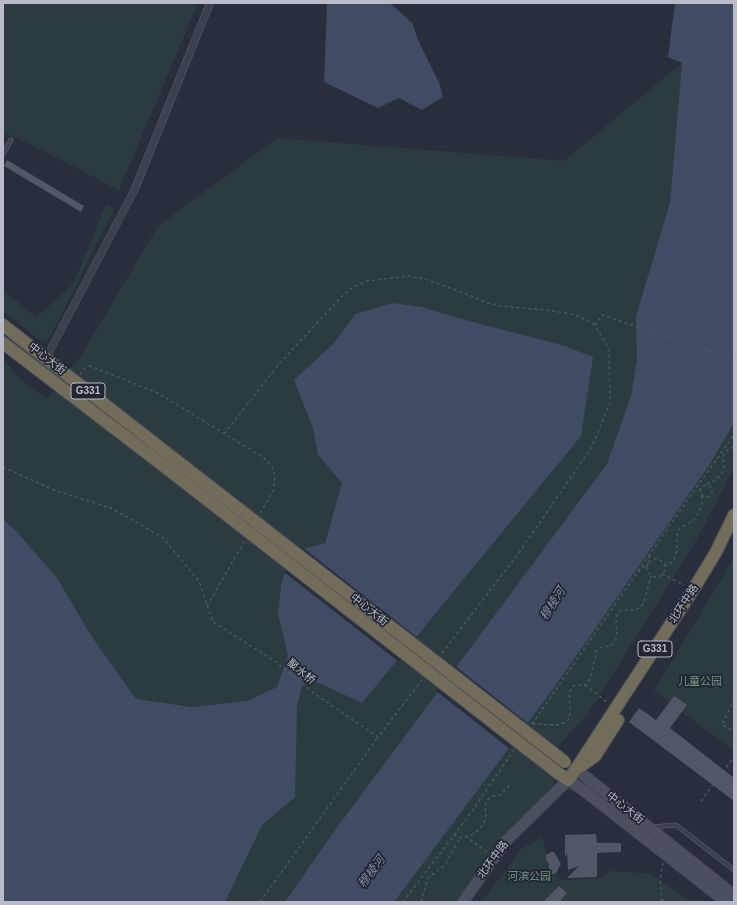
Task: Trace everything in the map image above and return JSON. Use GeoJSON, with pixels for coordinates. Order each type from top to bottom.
{"type":"FeatureCollection","features":[{"type":"Feature","properties":{"kind":"highway","name":"中心大街"},"geometry":{"type":"LineString","coordinates":[[3,325],[172,458],[576,769]]}},
{"type":"Feature","properties":{"kind":"highway","name":"中心大街"},"geometry":{"type":"LineString","coordinates":[[3,343],[568,780]]}},
{"type":"Feature","properties":{"kind":"highway","name":"北环中路"},"geometry":{"type":"LineString","coordinates":[[568,780],[693,590],[716,552],[734,514]]}},
{"type":"Feature","properties":{"kind":"highway","name":"北环中路"},"geometry":{"type":"LineString","coordinates":[[576,769],[595,756],[703,589],[734,532]]}},
{"type":"Feature","properties":{"kind":"main road","name":"中心大街"},"geometry":{"type":"LineString","coordinates":[[576,769],[734,895]]}},
{"type":"Feature","properties":{"kind":"main road","name":"中心大街"},"geometry":{"type":"LineString","coordinates":[[568,780],[583,790],[726,902]]}},
{"type":"Feature","properties":{"kind":"main road","name":"北环中路"},"geometry":{"type":"LineString","coordinates":[[463,902],[506,841],[568,780]]}},
{"type":"Feature","properties":{"kind":"street"},"geometry":{"type":"LineString","coordinates":[[46,358],[135,189],[210,3]]}},
{"type":"Feature","properties":{"kind":"lane"},"geometry":{"type":"LineString","coordinates":[[3,154],[11,140]]}},
{"type":"Feature","properties":{"kind":"lane"},"geometry":{"type":"LineString","coordinates":[[649,827],[676,825],[734,870]]}},
{"type":"Feature","properties":{"kind":"path"},"geometry":{"type":"LineString","coordinates":[[224,434],[278,364],[344,294],[352,288],[367,281],[408,276],[425,279],[488,303],[501,306],[572,314],[595,325],[609,349],[610,403],[592,447],[518,554],[441,655]]}},
{"type":"Feature","properties":{"kind":"path"},"geometry":{"type":"LineString","coordinates":[[595,325],[602,315],[734,359]]}},
{"type":"Feature","properties":{"kind":"path"},"geometry":{"type":"LineString","coordinates":[[74,380],[86,367],[90,366],[158,393],[264,458],[272,466],[275,477],[273,491],[258,518]]}},
{"type":"Feature","properties":{"kind":"path"},"geometry":{"type":"LineString","coordinates":[[616,709],[585,685],[574,685],[569,692],[570,711],[568,719],[564,723],[557,725],[532,724],[636,573],[734,435]]}},
{"type":"Feature","properties":{"kind":"path"},"geometry":{"type":"LineString","coordinates":[[724,454],[734,446]]}},
{"type":"Feature","properties":{"kind":"path"},"geometry":{"type":"LineString","coordinates":[[664,566],[672,562],[676,556],[678,531],[693,521],[699,512],[702,504],[700,488],[703,485],[716,480],[722,473],[724,467],[723,450]]}},
{"type":"Feature","properties":{"kind":"path","name":"聚水桥"},"geometry":{"type":"LineString","coordinates":[[3,467],[54,490],[111,508],[162,537],[199,581],[213,622],[276,662],[315,694],[378,737]]}},
{"type":"Feature","properties":{"kind":"path"},"geometry":{"type":"LineString","coordinates":[[702,496],[708,496],[712,492],[711,487],[707,484]]}},
{"type":"Feature","properties":{"kind":"path"},"geometry":{"type":"LineString","coordinates":[[207,606],[246,538]]}},
{"type":"Feature","properties":{"kind":"path"},"geometry":{"type":"LineString","coordinates":[[636,573],[648,564],[653,560],[655,559],[661,561],[664,566],[665,569],[662,574],[657,577],[649,574],[647,569],[648,564],[652,552]]}},
{"type":"Feature","properties":{"kind":"path"},"geometry":{"type":"LineString","coordinates":[[662,574],[693,590]]}},
{"type":"Feature","properties":{"kind":"path"},"geometry":{"type":"LineString","coordinates":[[585,685],[592,673],[596,652],[599,648],[605,648],[612,645],[616,639],[617,616],[621,610],[636,610],[641,607],[652,576]]}},
{"type":"Feature","properties":{"kind":"path"},"geometry":{"type":"LineString","coordinates":[[260,902],[378,737],[422,680]]}},
{"type":"Feature","properties":{"kind":"path"},"geometry":{"type":"LineString","coordinates":[[734,699],[722,724],[734,731]]}},
{"type":"Feature","properties":{"kind":"path"},"geometry":{"type":"LineString","coordinates":[[403,902],[470,814],[514,750]]}},
{"type":"Feature","properties":{"kind":"path"},"geometry":{"type":"LineString","coordinates":[[702,801],[734,757]]}},
{"type":"Feature","properties":{"kind":"path"},"geometry":{"type":"LineString","coordinates":[[421,902],[428,878],[445,865],[461,838],[479,830],[486,815],[485,806],[487,800],[493,796],[500,795],[512,783]]}},
{"type":"Feature","properties":{"kind":"path"},"geometry":{"type":"LineString","coordinates":[[454,835],[461,838]]}},
{"type":"Feature","properties":{"kind":"path"},"geometry":{"type":"LineString","coordinates":[[466,836],[494,858]]}},
{"type":"Feature","properties":{"kind":"path"},"geometry":{"type":"LineString","coordinates":[[664,854],[660,880],[662,898],[664,902]]}},
{"type":"Feature","properties":{"kind":"path"},"geometry":{"type":"LineString","coordinates":[[660,902],[662,898]]}},
{"type":"Feature","properties":{"kind":"green space"},"geometry":{"type":"Polygon","coordinates":[[[3,3],[198,3],[119,190],[20,139],[3,133],[3,3]]]}},
{"type":"Feature","properties":{"kind":"green space"},"geometry":{"type":"Polygon","coordinates":[[[682,63],[670,202],[636,316],[734,347],[734,467],[697,539],[588,714],[558,746],[551,772],[554,783],[552,788],[553,795],[547,801],[513,824],[456,902],[3,902],[3,361],[20,379],[47,399],[80,357],[158,226],[277,138],[564,161],[682,63]]]}},
{"type":"Feature","properties":{"kind":"green space"},"geometry":{"type":"Polygon","coordinates":[[[106,204],[114,209],[50,338],[45,341],[39,340],[3,311],[3,291],[37,317],[74,283],[106,204]]]}},
{"type":"Feature","properties":{"kind":"green space","name":"儿童公园"},"geometry":{"type":"Polygon","coordinates":[[[734,557],[734,751],[654,691],[734,557]]]}},
{"type":"Feature","properties":{"kind":"green space","name":"河滨公园"},"geometry":{"type":"Polygon","coordinates":[[[542,837],[550,866],[562,880],[601,878],[609,871],[643,873],[653,875],[691,902],[482,902],[520,850],[542,837]]]}},
{"type":"Feature","properties":{"kind":"water"},"geometry":{"type":"Polygon","coordinates":[[[327,3],[390,3],[412,23],[418,40],[440,85],[443,97],[422,110],[399,98],[378,108],[324,82],[327,3]]]}},
{"type":"Feature","properties":{"kind":"water","name":"穆棱河"},"geometry":{"type":"Polygon","coordinates":[[[675,3],[734,3],[734,423],[708,467],[553,689],[394,902],[285,902],[333,833],[607,464],[631,396],[637,360],[636,316],[670,202],[682,63],[668,57],[675,3]]]}},
{"type":"Feature","properties":{"kind":"water"},"geometry":{"type":"Polygon","coordinates":[[[393,303],[422,307],[465,320],[562,345],[593,357],[581,436],[362,703],[319,683],[303,682],[297,707],[295,797],[262,825],[225,902],[3,902],[3,519],[17,532],[57,578],[90,634],[136,699],[191,707],[248,701],[277,687],[288,656],[278,613],[282,580],[296,551],[325,543],[342,483],[318,455],[313,428],[294,380],[333,344],[356,314],[393,303]]]}},
{"type":"Feature","properties":{"kind":"pier"},"geometry":{"type":"Polygon","coordinates":[[[302,547],[418,638],[399,662],[284,572],[295,549],[302,547]]]}},
{"type":"Feature","properties":{"kind":"pier"},"geometry":{"type":"Polygon","coordinates":[[[455,666],[529,724],[510,749],[436,691],[455,666]]]}},
{"type":"Feature","properties":{"kind":"building"},"geometry":{"type":"Polygon","coordinates":[[[7,160],[84,206],[81,212],[4,166],[7,160]]]}},
{"type":"Feature","properties":{"kind":"building"},"geometry":{"type":"Polygon","coordinates":[[[674,696],[687,705],[670,728],[734,778],[734,801],[629,722],[639,708],[656,720],[674,696]]]}},
{"type":"Feature","properties":{"kind":"building"},"geometry":{"type":"Polygon","coordinates":[[[596,834],[597,843],[621,843],[621,852],[597,853],[597,877],[567,878],[579,866],[568,870],[567,853],[565,857],[565,835],[596,834]]]}},
{"type":"Feature","properties":{"kind":"building"},"geometry":{"type":"Polygon","coordinates":[[[554,852],[561,864],[556,873],[549,874],[549,864],[546,859],[546,855],[554,852]]]}},
{"type":"Feature","properties":{"kind":"building"},"geometry":{"type":"Polygon","coordinates":[[[559,886],[567,893],[559,902],[543,902],[559,886]]]}}]}
